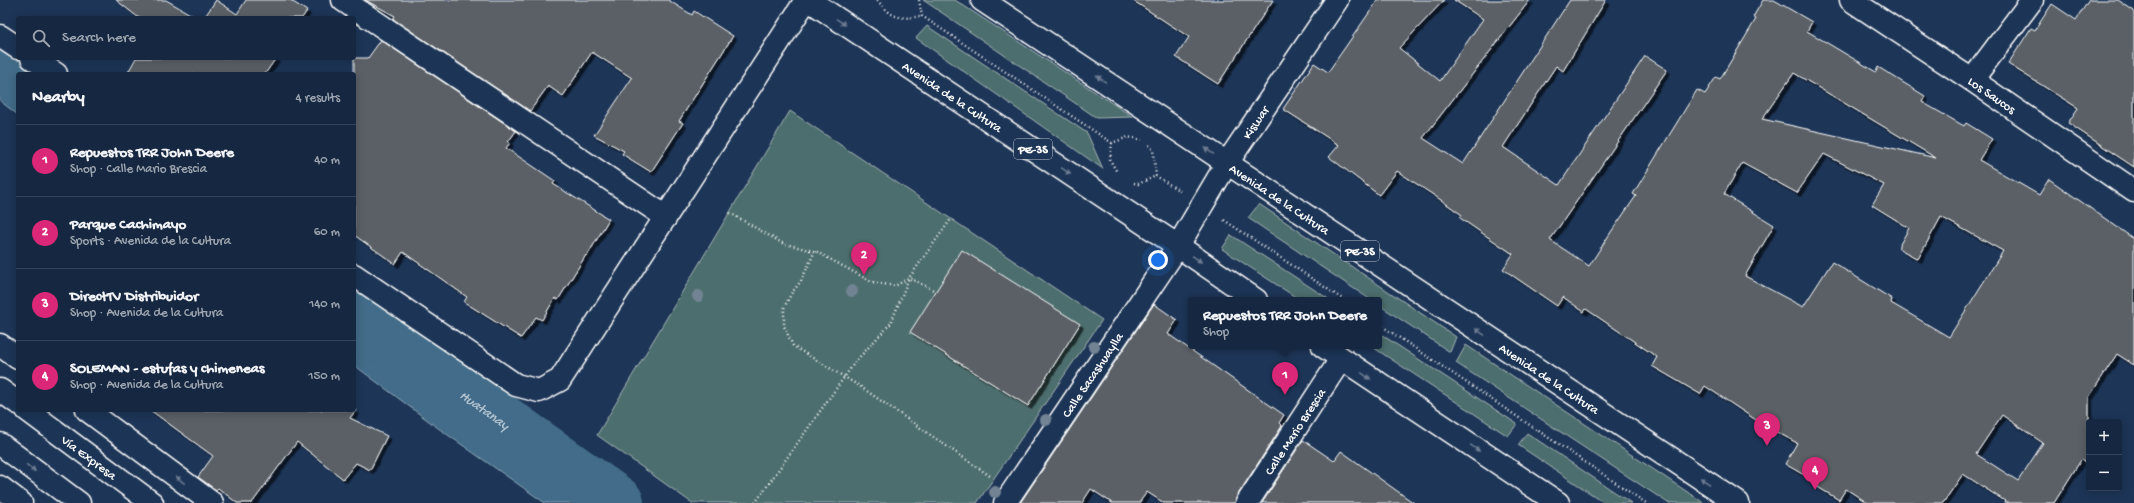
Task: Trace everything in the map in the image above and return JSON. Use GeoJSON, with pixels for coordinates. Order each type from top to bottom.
{"type":"FeatureCollection","features":[{"type":"Feature","properties":{"kind":"main road"},"geometry":{"type":"LineString","coordinates":[[343,0],[666,217]]}},
{"type":"Feature","properties":{"kind":"main road"},"geometry":{"type":"LineString","coordinates":[[356,276],[516,385],[539,391],[560,380],[808,0]]}},
{"type":"Feature","properties":{"kind":"main road","name":"Avenida de la Cultura"},"geometry":{"type":"LineString","coordinates":[[808,0],[1178,246],[1252,297]]}},
{"type":"Feature","properties":{"kind":"main road","name":"Avenida de la Cultura"},"geometry":{"type":"LineString","coordinates":[[982,0],[1738,503]]}},
{"type":"Feature","properties":{"kind":"main road","name":"Kiswar"},"geometry":{"type":"LineString","coordinates":[[1178,246],[1227,163],[1337,0]]}},
{"type":"Feature","properties":{"kind":"main road","name":"Los Saucos"},"geometry":{"type":"LineString","coordinates":[[1851,0],[1972,80],[2134,191]]}},
{"type":"Feature","properties":{"kind":"main road"},"geometry":{"type":"LineString","coordinates":[[1972,80],[2032,0]]}},
{"type":"Feature","properties":{"kind":"main road"},"geometry":{"type":"LineString","coordinates":[[0,36],[16,47]]}},
{"type":"Feature","properties":{"kind":"main road"},"geometry":{"type":"LineString","coordinates":[[35,60],[53,72]]}},
{"type":"Feature","properties":{"kind":"main road","name":"Calle Sacashuaylla"},"geometry":{"type":"LineString","coordinates":[[1005,503],[1178,246]]}},
{"type":"Feature","properties":{"kind":"main road"},"geometry":{"type":"LineString","coordinates":[[0,345],[16,357]]}},
{"type":"Feature","properties":{"kind":"main road"},"geometry":{"type":"LineString","coordinates":[[1327,349],[1558,503]]}},
{"type":"Feature","properties":{"kind":"main road","name":"Calle Mario Brescia"},"geometry":{"type":"LineString","coordinates":[[1247,503],[1341,359]]}},
{"type":"Feature","properties":{"kind":"main road"},"geometry":{"type":"LineString","coordinates":[[0,390],[16,402]]}},
{"type":"Feature","properties":{"kind":"main road","name":"Vía Expresa"},"geometry":{"type":"LineString","coordinates":[[30,412],[152,503]]}},
{"type":"Feature","properties":{"kind":"main road"},"geometry":{"type":"LineString","coordinates":[[90,412],[212,503]]}},
{"type":"Feature","properties":{"kind":"main road"},"geometry":{"type":"LineString","coordinates":[[0,444],[79,503]]}},
{"type":"Feature","properties":{"kind":"main road"},"geometry":{"type":"LineString","coordinates":[[0,487],[21,503]]}},
{"type":"Feature","properties":{"kind":"path"},"geometry":{"type":"LineString","coordinates":[[877,0],[888,13],[904,19],[922,16],[1112,143]]}},
{"type":"Feature","properties":{"kind":"path"},"geometry":{"type":"LineString","coordinates":[[919,0],[922,16]]}},
{"type":"Feature","properties":{"kind":"path"},"geometry":{"type":"LineString","coordinates":[[1112,143],[1128,137],[1145,141],[1153,150],[1156,176]]}},
{"type":"Feature","properties":{"kind":"path"},"geometry":{"type":"LineString","coordinates":[[1112,143],[1110,160],[1121,178]]}},
{"type":"Feature","properties":{"kind":"path"},"geometry":{"type":"LineString","coordinates":[[1132,182],[1138,184],[1156,176]]}},
{"type":"Feature","properties":{"kind":"path"},"geometry":{"type":"LineString","coordinates":[[1156,176],[1340,297]]}},
{"type":"Feature","properties":{"kind":"path"},"geometry":{"type":"LineString","coordinates":[[730,213],[782,243],[815,251],[872,282],[895,286],[909,278]]}},
{"type":"Feature","properties":{"kind":"path"},"geometry":{"type":"LineString","coordinates":[[755,503],[855,362],[891,323],[909,278],[951,219]]}},
{"type":"Feature","properties":{"kind":"path"},"geometry":{"type":"LineString","coordinates":[[815,251],[801,281],[791,294],[784,308],[784,326],[793,346],[844,377],[994,478]]}},
{"type":"Feature","properties":{"kind":"path"},"geometry":{"type":"LineString","coordinates":[[909,278],[936,291]]}},
{"type":"Feature","properties":{"kind":"path"},"geometry":{"type":"LineString","coordinates":[[1382,326],[1646,503]]}},
{"type":"Feature","properties":{"kind":"green space"},"geometry":{"type":"Polygon","coordinates":[[[923,0],[955,0],[1133,117],[1097,118],[923,0]]]}},
{"type":"Feature","properties":{"kind":"green space"},"geometry":{"type":"Polygon","coordinates":[[[927,26],[1087,133],[1103,169],[916,38],[927,26]]]}},
{"type":"Feature","properties":{"kind":"green space"},"geometry":{"type":"Polygon","coordinates":[[[790,111],[1102,320],[977,503],[692,503],[597,435],[790,111]]]}},
{"type":"Feature","properties":{"kind":"green space"},"geometry":{"type":"Polygon","coordinates":[[[1259,204],[1456,337],[1450,352],[1382,307],[1382,297],[1366,297],[1248,218],[1259,204]]]}},
{"type":"Feature","properties":{"kind":"green space"},"geometry":{"type":"Polygon","coordinates":[[[1231,235],[1325,297],[1295,297],[1222,249],[1231,235]]]}},
{"type":"Feature","properties":{"kind":"green space"},"geometry":{"type":"Polygon","coordinates":[[[1382,335],[1517,424],[1508,436],[1376,349],[1382,349],[1382,335]]]}},
{"type":"Feature","properties":{"kind":"green space"},"geometry":{"type":"Polygon","coordinates":[[[1466,345],[1704,503],[1668,503],[1456,363],[1466,345]]]}},
{"type":"Feature","properties":{"kind":"green space"},"geometry":{"type":"Polygon","coordinates":[[[1527,433],[1631,503],[1605,503],[1518,445],[1527,433]]]}},
{"type":"Feature","properties":{"kind":"water"},"geometry":{"type":"Polygon","coordinates":[[[0,64],[16,76],[16,113],[0,101],[0,64]]]}},
{"type":"Feature","properties":{"kind":"water"},"geometry":{"type":"Polygon","coordinates":[[[356,317],[617,503],[545,503],[438,428],[356,366],[356,317]]]}},
{"type":"Feature","properties":{"kind":"building"},"geometry":{"type":"Polygon","coordinates":[[[116,0],[166,0],[194,16],[136,16],[116,0]]]}},
{"type":"Feature","properties":{"kind":"building"},"geometry":{"type":"Polygon","coordinates":[[[216,0],[237,14],[246,0],[290,0],[307,11],[303,16],[205,16],[216,0]]]}},
{"type":"Feature","properties":{"kind":"building"},"geometry":{"type":"Polygon","coordinates":[[[365,0],[668,0],[692,15],[694,11],[733,36],[679,121],[683,123],[651,172],[622,154],[624,151],[594,135],[632,78],[592,52],[563,96],[548,86],[530,111],[393,19],[395,16],[365,0]]]}},
{"type":"Feature","properties":{"kind":"building"},"geometry":{"type":"Polygon","coordinates":[[[1132,0],[1273,0],[1218,84],[1176,57],[1189,37],[1132,0]]]}},
{"type":"Feature","properties":{"kind":"building"},"geometry":{"type":"Polygon","coordinates":[[[1378,0],[1444,0],[1399,48],[1440,81],[1483,19],[1454,0],[1530,0],[1423,138],[1463,164],[1570,0],[1606,0],[1563,71],[1556,66],[1503,147],[1559,185],[1645,56],[1667,70],[1550,240],[1589,266],[1636,196],[1633,194],[1697,90],[1705,94],[1716,77],[1720,79],[1756,19],[1753,17],[1763,0],[1774,0],[1812,22],[1807,31],[1876,72],[1878,67],[1925,96],[1922,102],[1964,126],[1966,123],[1992,139],[1979,160],[2039,195],[2049,179],[2134,239],[2134,365],[2117,354],[2089,397],[2089,419],[2086,419],[2086,464],[2081,460],[2054,503],[2004,503],[2005,501],[1963,474],[1943,503],[1868,503],[1846,489],[1839,500],[1816,486],[1818,483],[1785,464],[1797,443],[1762,424],[1705,386],[1700,394],[1652,366],[1657,357],[1586,309],[1584,312],[1563,297],[1557,306],[1503,269],[1513,254],[1460,218],[1462,215],[1441,200],[1397,171],[1379,195],[1329,157],[1339,145],[1283,109],[1314,63],[1328,72],[1378,0]],[[1794,73],[1762,119],[1936,158],[1794,73]],[[1824,154],[1797,193],[1742,163],[1724,194],[1774,225],[1745,276],[1803,307],[1832,262],[1892,299],[1891,303],[1949,337],[2003,251],[1941,217],[1918,259],[1898,248],[1909,228],[1872,205],[1884,185],[1824,154]],[[2002,415],[1976,454],[2018,481],[2043,443],[2002,415]]]}},
{"type":"Feature","properties":{"kind":"building"},"geometry":{"type":"Polygon","coordinates":[[[2089,0],[2118,0],[2134,11],[2134,167],[2068,123],[2078,108],[2008,64],[2031,28],[2035,30],[2052,4],[2076,20],[2089,0]]]}},
{"type":"Feature","properties":{"kind":"building"},"geometry":{"type":"Polygon","coordinates":[[[381,40],[516,131],[508,142],[510,143],[506,148],[555,181],[553,184],[609,219],[558,300],[555,298],[542,320],[536,317],[521,338],[464,302],[467,297],[403,252],[395,264],[356,236],[356,72],[354,72],[354,60],[356,60],[356,58],[368,58],[381,40]]]}},
{"type":"Feature","properties":{"kind":"building"},"geometry":{"type":"Polygon","coordinates":[[[135,60],[275,60],[266,72],[128,72],[135,60]]]}},
{"type":"Feature","properties":{"kind":"building"},"geometry":{"type":"Polygon","coordinates":[[[962,250],[1080,324],[1028,406],[910,332],[962,250]]]}},
{"type":"Feature","properties":{"kind":"building"},"geometry":{"type":"Polygon","coordinates":[[[1154,304],[1177,320],[1168,334],[1284,415],[1279,423],[1282,426],[1237,496],[1235,503],[1164,503],[1147,492],[1139,503],[1112,503],[1091,489],[1082,503],[1020,503],[1154,304]]]}},
{"type":"Feature","properties":{"kind":"building"},"geometry":{"type":"Polygon","coordinates":[[[153,412],[354,412],[350,418],[387,436],[370,470],[356,463],[343,479],[297,442],[252,503],[237,503],[218,488],[216,490],[198,477],[213,456],[153,412]]]}},
{"type":"Feature","properties":{"kind":"building"},"geometry":{"type":"Polygon","coordinates":[[[1303,440],[1334,461],[1341,451],[1414,503],[1262,503],[1303,440]]]}},
{"type":"Feature","properties":{"kind":"waterway","name":"Huatanay"},"geometry":{"type":"LineString","coordinates":[[0,64],[16,76]]}},
{"type":"Feature","properties":{"kind":"waterway","name":"Huatanay"},"geometry":{"type":"LineString","coordinates":[[356,317],[617,503]]}},
{"type":"Feature","properties":{"kind":"place","name":"Parque Cachimayo"},"geometry":{"type":"Point","coordinates":[864,275]}},
{"type":"Feature","properties":{"kind":"place","name":"Repuestos TRR John Deere"},"geometry":{"type":"Point","coordinates":[1285,395]}},
{"type":"Feature","properties":{"kind":"place","name":"DirectTV Distribuidor"},"geometry":{"type":"Point","coordinates":[1767,446]}},
{"type":"Feature","properties":{"kind":"place","name":"SOLEMAN - estufas y chimeneas"},"geometry":{"type":"Point","coordinates":[1815,490]}}]}
